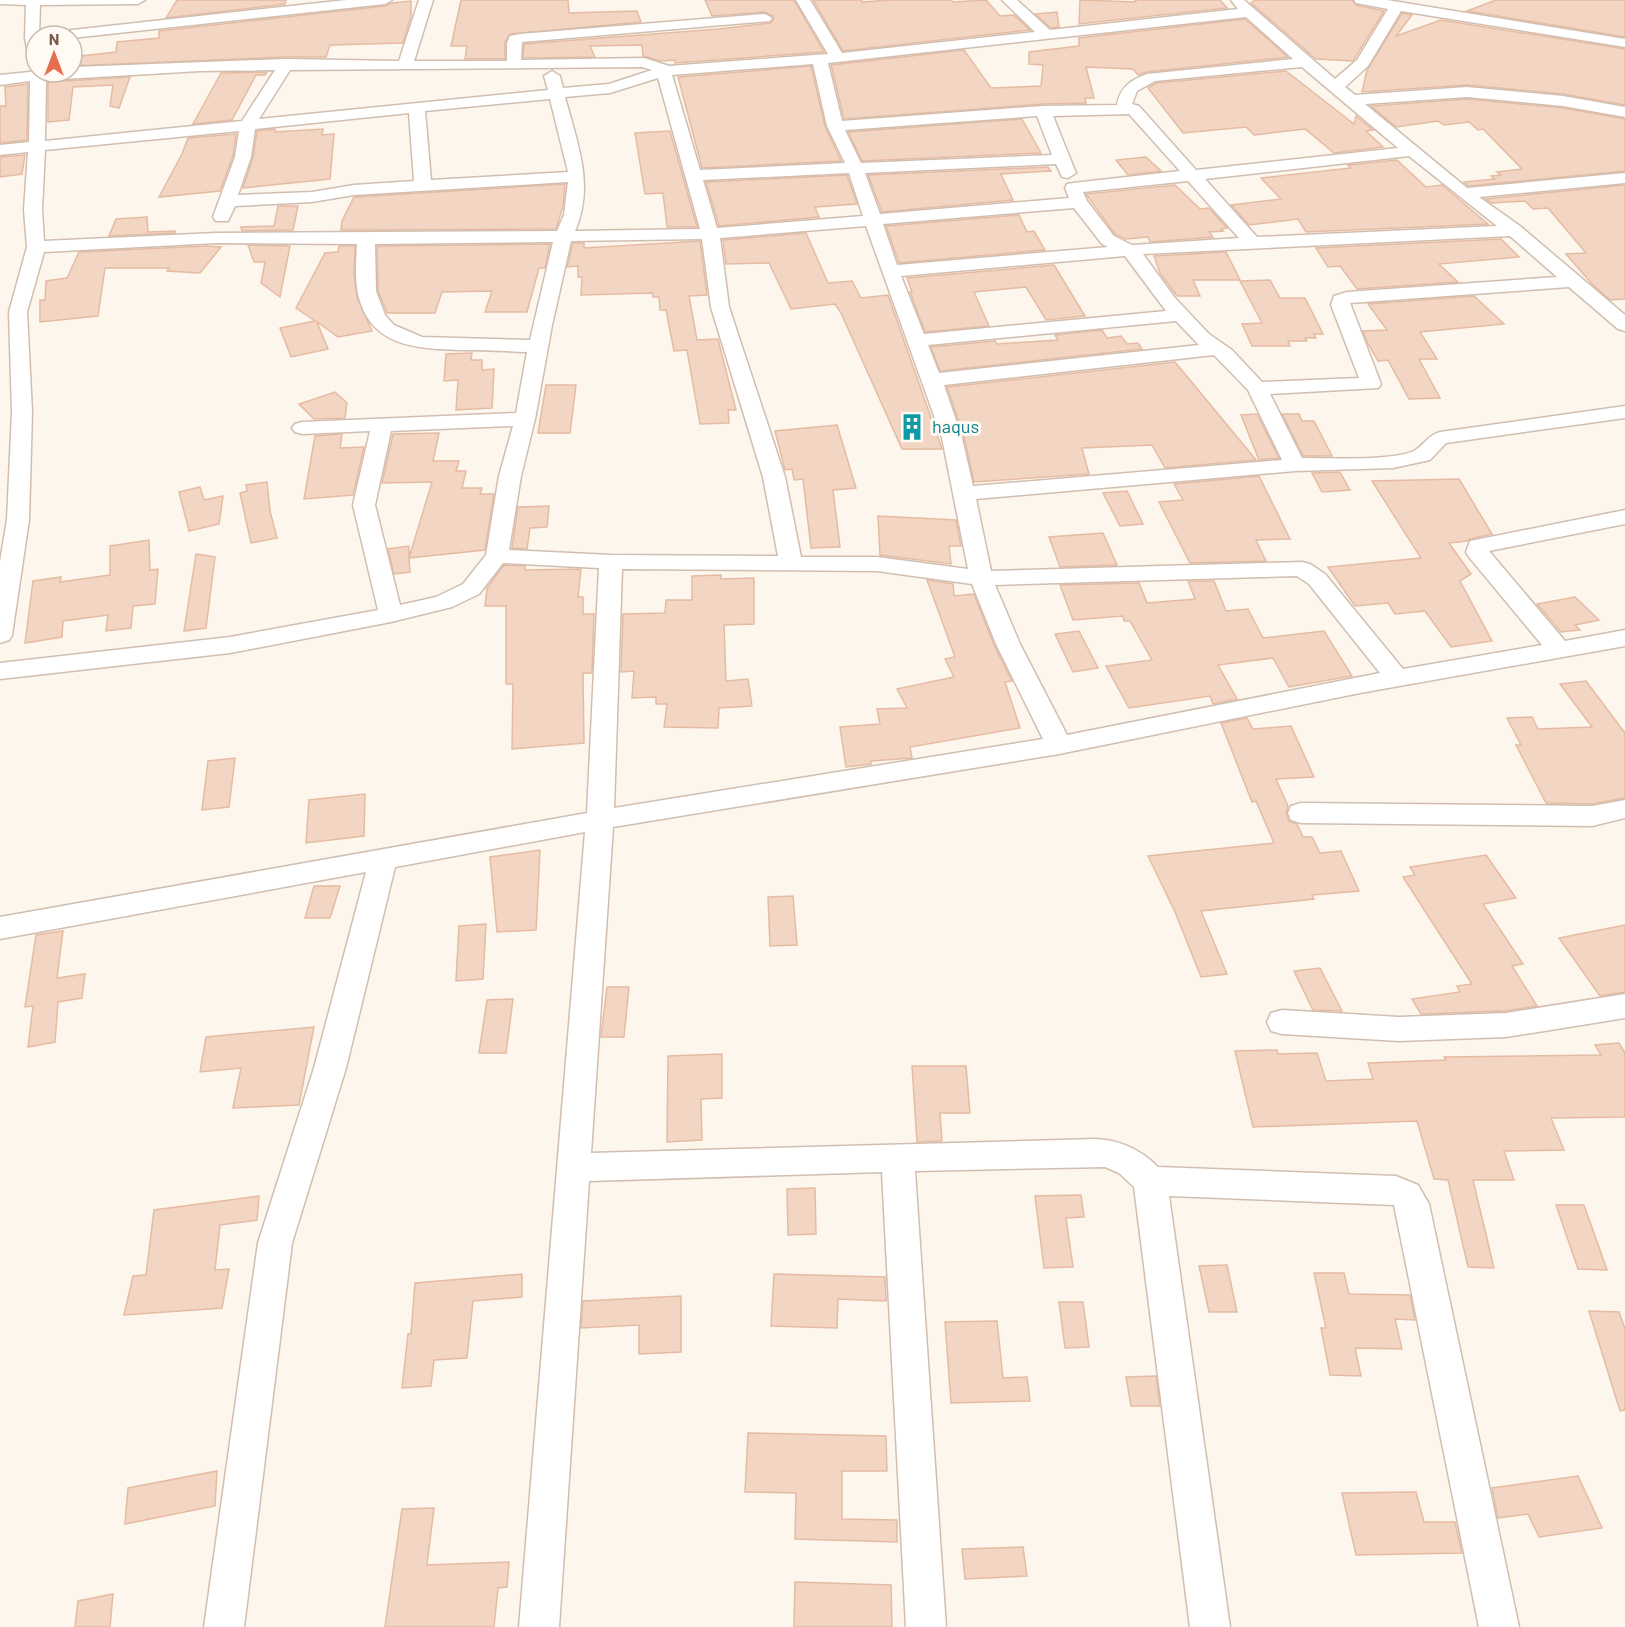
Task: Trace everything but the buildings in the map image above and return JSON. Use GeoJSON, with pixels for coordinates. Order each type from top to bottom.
{"type":"FeatureCollection","features":[{"type":"Feature","properties":{"kind":"street"},"geometry":{"type":"LineString","coordinates":[[0,0],[95,2],[138,0]]}},
{"type":"Feature","properties":{"kind":"street"},"geometry":{"type":"LineString","coordinates":[[33,0],[34,24]]}},
{"type":"Feature","properties":{"kind":"street"},"geometry":{"type":"LineString","coordinates":[[84,33],[385,0]]}},
{"type":"Feature","properties":{"kind":"street"},"geometry":{"type":"LineString","coordinates":[[406,64],[426,0]]}},
{"type":"Feature","properties":{"kind":"street"},"geometry":{"type":"LineString","coordinates":[[803,0],[838,58]]}},
{"type":"Feature","properties":{"kind":"street"},"geometry":{"type":"LineString","coordinates":[[1009,0],[1046,34]]}},
{"type":"Feature","properties":{"kind":"street"},"geometry":{"type":"LineString","coordinates":[[1236,0],[1305,62],[1354,100],[1463,193],[1514,230],[1625,325]]}},
{"type":"Feature","properties":{"kind":"street"},"geometry":{"type":"LineString","coordinates":[[1361,0],[1618,42],[1625,29]]}},
{"type":"Feature","properties":{"kind":"street"},"geometry":{"type":"LineString","coordinates":[[1336,87],[1364,63],[1397,6]]}},
{"type":"Feature","properties":{"kind":"street"},"geometry":{"type":"LineString","coordinates":[[0,150],[610,88],[666,71],[820,60],[1249,12]]}},
{"type":"Feature","properties":{"kind":"street"},"geometry":{"type":"LineString","coordinates":[[514,66],[514,43],[520,38],[765,18]]}},
{"type":"Feature","properties":{"kind":"street"},"geometry":{"type":"LineString","coordinates":[[820,60],[835,126],[855,167],[871,219],[952,438],[981,578],[1008,644],[1059,746]]}},
{"type":"Feature","properties":{"kind":"street"},"geometry":{"type":"LineString","coordinates":[[84,70],[285,64],[514,66],[644,62],[666,71],[700,205],[710,234],[720,307],[774,477],[790,562]]}},
{"type":"Feature","properties":{"kind":"street"},"geometry":{"type":"LineString","coordinates":[[1124,108],[1124,96],[1133,84],[1152,77],[1305,62]]}},
{"type":"Feature","properties":{"kind":"street"},"geometry":{"type":"LineString","coordinates":[[216,238],[226,201],[243,157],[248,124],[285,64]]}},
{"type":"Feature","properties":{"kind":"street"},"geometry":{"type":"LineString","coordinates":[[0,671],[230,645],[391,615],[444,602],[471,589],[497,556],[510,476],[525,419],[538,346],[563,237],[573,215],[577,176],[548,64]]}},
{"type":"Feature","properties":{"kind":"street"},"geometry":{"type":"LineString","coordinates":[[0,80],[24,73]]}},
{"type":"Feature","properties":{"kind":"street"},"geometry":{"type":"LineString","coordinates":[[0,635],[18,520],[22,412],[18,312],[36,247],[33,210],[38,84]]}},
{"type":"Feature","properties":{"kind":"street"},"geometry":{"type":"LineString","coordinates":[[1354,100],[1467,92],[1563,101],[1625,112]]}},
{"type":"Feature","properties":{"kind":"street"},"geometry":{"type":"LineString","coordinates":[[417,108],[423,184]]}},
{"type":"Feature","properties":{"kind":"street"},"geometry":{"type":"LineString","coordinates":[[835,126],[1043,111],[1133,109],[1252,242]]}},
{"type":"Feature","properties":{"kind":"street"},"geometry":{"type":"LineString","coordinates":[[1043,111],[1076,195],[1108,240],[1131,251],[1168,302],[1202,338],[1257,388],[1295,465]]}},
{"type":"Feature","properties":{"kind":"street"},"geometry":{"type":"LineString","coordinates":[[36,247],[216,238],[366,239],[710,234],[871,219],[1076,195],[1193,176],[1414,151]]}},
{"type":"Feature","properties":{"kind":"street"},"geometry":{"type":"LineString","coordinates":[[694,175],[1063,159]]}},
{"type":"Feature","properties":{"kind":"street"},"geometry":{"type":"LineString","coordinates":[[226,201],[312,196],[423,184],[577,176]]}},
{"type":"Feature","properties":{"kind":"street"},"geometry":{"type":"LineString","coordinates":[[1463,193],[1625,178]]}},
{"type":"Feature","properties":{"kind":"street"},"geometry":{"type":"LineString","coordinates":[[890,271],[1162,247],[1514,230]]}},
{"type":"Feature","properties":{"kind":"street"},"geometry":{"type":"LineString","coordinates":[[366,239],[364,273],[368,295],[375,317],[387,331],[403,340],[421,344],[538,346]]}},
{"type":"Feature","properties":{"kind":"street"},"geometry":{"type":"LineString","coordinates":[[1257,388],[1371,384],[1340,305],[1341,300],[1573,281]]}},
{"type":"Feature","properties":{"kind":"street"},"geometry":{"type":"LineString","coordinates":[[917,340],[1182,315]]}},
{"type":"Feature","properties":{"kind":"street"},"geometry":{"type":"LineString","coordinates":[[932,380],[1216,349]]}},
{"type":"Feature","properties":{"kind":"street"},"geometry":{"type":"LineString","coordinates":[[965,493],[1295,465],[1393,462],[1415,458],[1427,452],[1434,441],[1440,438],[1625,412]]}},
{"type":"Feature","properties":{"kind":"street"},"geometry":{"type":"LineString","coordinates":[[302,428],[525,419]]}},
{"type":"Feature","properties":{"kind":"street"},"geometry":{"type":"LineString","coordinates":[[382,425],[364,505],[391,615]]}},
{"type":"Feature","properties":{"kind":"street"},"geometry":{"type":"LineString","coordinates":[[1560,650],[1477,552],[1478,546],[1625,517]]}},
{"type":"Feature","properties":{"kind":"street"},"geometry":{"type":"LineString","coordinates":[[497,556],[611,562],[790,562],[896,565],[981,578],[1302,569],[1317,579],[1398,679]]}},
{"type":"Feature","properties":{"kind":"street"},"geometry":{"type":"LineString","coordinates":[[538,1627],[600,820],[611,562]]}},
{"type":"Feature","properties":{"kind":"street"},"geometry":{"type":"LineString","coordinates":[[0,928],[600,820],[1059,746],[1398,679],[1625,638]]}},
{"type":"Feature","properties":{"kind":"street"},"geometry":{"type":"LineString","coordinates":[[1301,813],[1592,816],[1625,809]]}},
{"type":"Feature","properties":{"kind":"street"},"geometry":{"type":"LineString","coordinates":[[224,1627],[274,1242],[330,1068],[382,860]]}},
{"type":"Feature","properties":{"kind":"street"},"geometry":{"type":"LineString","coordinates":[[1282,1022],[1399,1029],[1506,1025],[1625,1006]]}},
{"type":"Feature","properties":{"kind":"street"},"geometry":{"type":"LineString","coordinates":[[572,1168],[996,1154],[1116,1154],[1135,1165],[1150,1181],[1210,1627]]}},
{"type":"Feature","properties":{"kind":"street"},"geometry":{"type":"LineString","coordinates":[[898,1158],[926,1627]]}},
{"type":"Feature","properties":{"kind":"street"},"geometry":{"type":"LineString","coordinates":[[1150,1181],[1395,1190],[1406,1194],[1412,1204],[1499,1627]]}},
{"type":"Feature","properties":{"kind":"place","name":"haqus"},"geometry":{"type":"Point","coordinates":[912,427]}}]}
